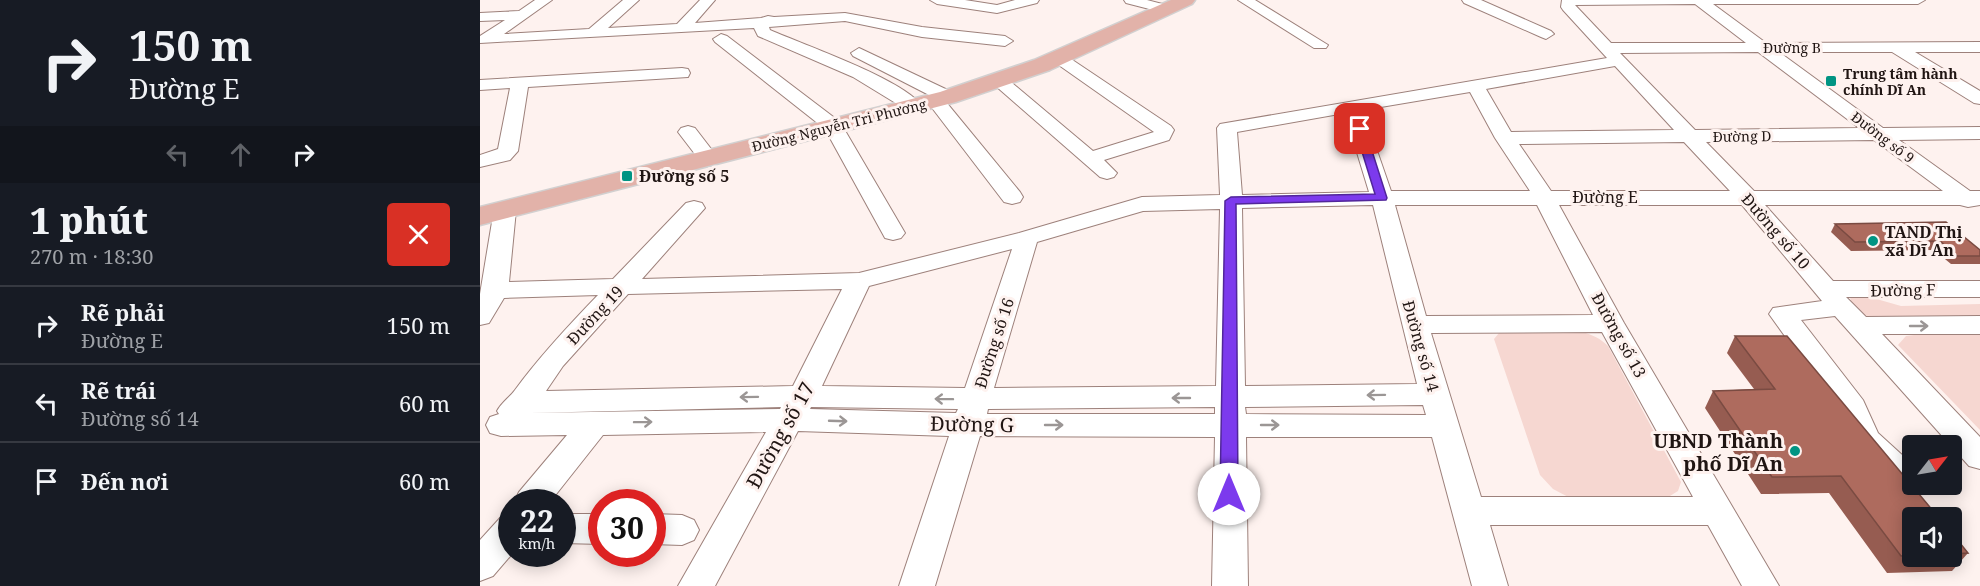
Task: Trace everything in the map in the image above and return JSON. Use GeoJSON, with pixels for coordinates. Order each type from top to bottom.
{"type":"FeatureCollection","features":[{"type":"Feature","properties":{"kind":"main road","name":"Đường Nguyễn Tri Phương"},"geometry":{"type":"LineString","coordinates":[[480,216],[932,101],[999,81],[1050,61],[1175,4]]}},
{"type":"Feature","properties":{"kind":"street"},"geometry":{"type":"LineString","coordinates":[[483,42],[545,0]]}},
{"type":"Feature","properties":{"kind":"street"},"geometry":{"type":"LineString","coordinates":[[592,33],[632,0]]}},
{"type":"Feature","properties":{"kind":"street"},"geometry":{"type":"LineString","coordinates":[[937,0],[997,9],[1032,0]]}},
{"type":"Feature","properties":{"kind":"street"},"geometry":{"type":"LineString","coordinates":[[1131,0],[1175,4]]}},
{"type":"Feature","properties":{"kind":"street"},"geometry":{"type":"LineString","coordinates":[[1245,0],[1320,45]]}},
{"type":"Feature","properties":{"kind":"street"},"geometry":{"type":"LineString","coordinates":[[1469,0],[1546,34]]}},
{"type":"Feature","properties":{"kind":"street"},"geometry":{"type":"LineString","coordinates":[[1567,3],[1918,0]]}},
{"type":"Feature","properties":{"kind":"street","name":"Đường số 9"},"geometry":{"type":"LineString","coordinates":[[1706,1],[1976,200]]}},
{"type":"Feature","properties":{"kind":"street","name":"Đường số 10"},"geometry":{"type":"LineString","coordinates":[[1567,3],[1611,55],[1747,197],[1843,307],[1980,457]]}},
{"type":"Feature","properties":{"kind":"street"},"geometry":{"type":"LineString","coordinates":[[681,28],[704,4],[724,6]]}},
{"type":"Feature","properties":{"kind":"street"},"geometry":{"type":"LineString","coordinates":[[480,17],[523,15]]}},
{"type":"Feature","properties":{"kind":"street"},"geometry":{"type":"LineString","coordinates":[[483,42],[831,17],[845,17],[919,32],[1005,41]]}},
{"type":"Feature","properties":{"kind":"street"},"geometry":{"type":"LineString","coordinates":[[768,20],[761,26],[763,33],[834,61],[892,90],[932,101]]}},
{"type":"Feature","properties":{"kind":"street"},"geometry":{"type":"LineString","coordinates":[[834,61],[919,32]]}},
{"type":"Feature","properties":{"kind":"street"},"geometry":{"type":"LineString","coordinates":[[721,39],[833,126],[893,233]]}},
{"type":"Feature","properties":{"kind":"street","name":"Đường B"},"geometry":{"type":"LineString","coordinates":[[1231,201],[1227,128],[1475,86],[1611,55],[1770,47],[1980,47]]}},
{"type":"Feature","properties":{"kind":"street"},"geometry":{"type":"LineString","coordinates":[[1897,48],[1980,99]]}},
{"type":"Feature","properties":{"kind":"street"},"geometry":{"type":"LineString","coordinates":[[859,53],[932,101],[1012,197]]}},
{"type":"Feature","properties":{"kind":"street"},"geometry":{"type":"LineString","coordinates":[[1050,61],[1078,92]]}},
{"type":"Feature","properties":{"kind":"street"},"geometry":{"type":"LineString","coordinates":[[1050,61],[1165,133],[1162,136],[1090,158]]}},
{"type":"Feature","properties":{"kind":"street"},"geometry":{"type":"LineString","coordinates":[[480,85],[682,73]]}},
{"type":"Feature","properties":{"kind":"street"},"geometry":{"type":"LineString","coordinates":[[617,95],[618,76]]}},
{"type":"Feature","properties":{"kind":"street"},"geometry":{"type":"LineString","coordinates":[[999,81],[1107,172]]}},
{"type":"Feature","properties":{"kind":"street"},"geometry":{"type":"LineString","coordinates":[[480,161],[503,156],[508,151],[520,82]]}},
{"type":"Feature","properties":{"kind":"street","name":"Đường số 13"},"geometry":{"type":"LineString","coordinates":[[1475,86],[1505,138],[1545,198],[1611,323],[1761,586]]}},
{"type":"Feature","properties":{"kind":"street","name":"Đường số 14"},"geometry":{"type":"LineString","coordinates":[[1352,106],[1382,198],[1414,325],[1490,586]]}},
{"type":"Feature","properties":{"kind":"street"},"geometry":{"type":"LineString","coordinates":[[688,132],[708,158]]}},
{"type":"Feature","properties":{"kind":"street","name":"Đường D"},"geometry":{"type":"LineString","coordinates":[[1505,138],[1980,134]]}},
{"type":"Feature","properties":{"kind":"street","name":"Đường E"},"geometry":{"type":"LineString","coordinates":[[495,290],[859,281],[1027,238],[1142,204],[1382,198],[1747,197],[1976,200]]}},
{"type":"Feature","properties":{"kind":"street"},"geometry":{"type":"LineString","coordinates":[[1230,586],[1231,201]]}},
{"type":"Feature","properties":{"kind":"street","name":"Đường 19"},"geometry":{"type":"LineString","coordinates":[[501,425],[522,402],[554,359],[694,208]]}},
{"type":"Feature","properties":{"kind":"street"},"geometry":{"type":"LineString","coordinates":[[480,317],[495,290],[505,210]]}},
{"type":"Feature","properties":{"kind":"street","name":"Đường số 16"},"geometry":{"type":"LineString","coordinates":[[917,586],[1027,238]]}},
{"type":"Feature","properties":{"kind":"street","name":"Đường số 17"},"geometry":{"type":"LineString","coordinates":[[696,586],[795,408],[859,281]]}},
{"type":"Feature","properties":{"kind":"street","name":"Đường F"},"geometry":{"type":"LineString","coordinates":[[1843,307],[1980,289]]}},
{"type":"Feature","properties":{"kind":"street"},"geometry":{"type":"LineString","coordinates":[[1902,474],[1880,456],[1869,443],[1854,418],[1852,408],[1782,314],[1843,307],[1980,325]]}},
{"type":"Feature","properties":{"kind":"street"},"geometry":{"type":"LineString","coordinates":[[1414,325],[1611,323]]}},
{"type":"Feature","properties":{"kind":"street","name":"Đường G"},"geometry":{"type":"LineString","coordinates":[[1229,412],[1435,394]]}},
{"type":"Feature","properties":{"kind":"street","name":"Đường G"},"geometry":{"type":"LineString","coordinates":[[522,402],[972,412],[1229,412],[1444,426]]}},
{"type":"Feature","properties":{"kind":"street","name":"Đường G"},"geometry":{"type":"LineString","coordinates":[[501,425],[595,423],[795,408]]}},
{"type":"Feature","properties":{"kind":"street"},"geometry":{"type":"LineString","coordinates":[[542,489],[595,423]]}},
{"type":"Feature","properties":{"kind":"street"},"geometry":{"type":"LineString","coordinates":[[1470,511],[1718,511]]}},
{"type":"Feature","properties":{"kind":"street"},"geometry":{"type":"LineString","coordinates":[[480,566],[498,545]]}},
{"type":"Feature","properties":{"kind":"shaded area"},"geometry":{"type":"Polygon","coordinates":[[[1866,296],[1901,306],[1980,304],[1980,319],[1879,319],[1864,315],[1857,310],[1850,297],[1866,296]]]}},
{"type":"Feature","properties":{"kind":"shaded area"},"geometry":{"type":"Polygon","coordinates":[[[1508,330],[1574,330],[1598,338],[1608,346],[1681,482],[1678,491],[1665,499],[1574,500],[1553,489],[1540,475],[1494,339],[1499,333],[1508,330]]]}},
{"type":"Feature","properties":{"kind":"shaded area"},"geometry":{"type":"Polygon","coordinates":[[[1980,334],[1980,430],[1898,345],[1906,336],[1980,334]]]}},
{"type":"Feature","properties":{"kind":"building"},"geometry":{"type":"Polygon","coordinates":[[[1946,222],[1980,250],[1980,256],[1957,256],[1940,241],[1855,242],[1835,224],[1946,222]]]}},
{"type":"Feature","properties":{"kind":"building","name":"UBND Thành phố Dĩ An"},"geometry":{"type":"Polygon","coordinates":[[[1735,336],[1787,336],[1902,474],[1902,495],[1920,495],[1930,507],[1902,507],[1902,556],[1841,476],[1772,477],[1713,391],[1775,389],[1735,336]]]}},
{"type":"Feature","properties":{"kind":"building"},"geometry":{"type":"Polygon","coordinates":[[[1962,546],[1968,553],[1962,553],[1962,546]]]}},
{"type":"Feature","properties":{"kind":"place","name":"Trung tâm hành chính Dĩ An"},"geometry":{"type":"Point","coordinates":[1831,81]}},
{"type":"Feature","properties":{"kind":"place","name":"Đường số 5"},"geometry":{"type":"Point","coordinates":[627,176]}},
{"type":"Feature","properties":{"kind":"place","name":"TAND Thị xã Dĩ An"},"geometry":{"type":"Point","coordinates":[1873,241]}},
{"type":"Feature","properties":{"kind":"place","name":"UBND Thành phố Dĩ An"},"geometry":{"type":"Point","coordinates":[1795,451]}},
{"type":"Feature","properties":{"kind":"route"},"geometry":{"type":"LineString","coordinates":[[1229,494],[1231,201],[1382,198],[1360,129]]}}]}
